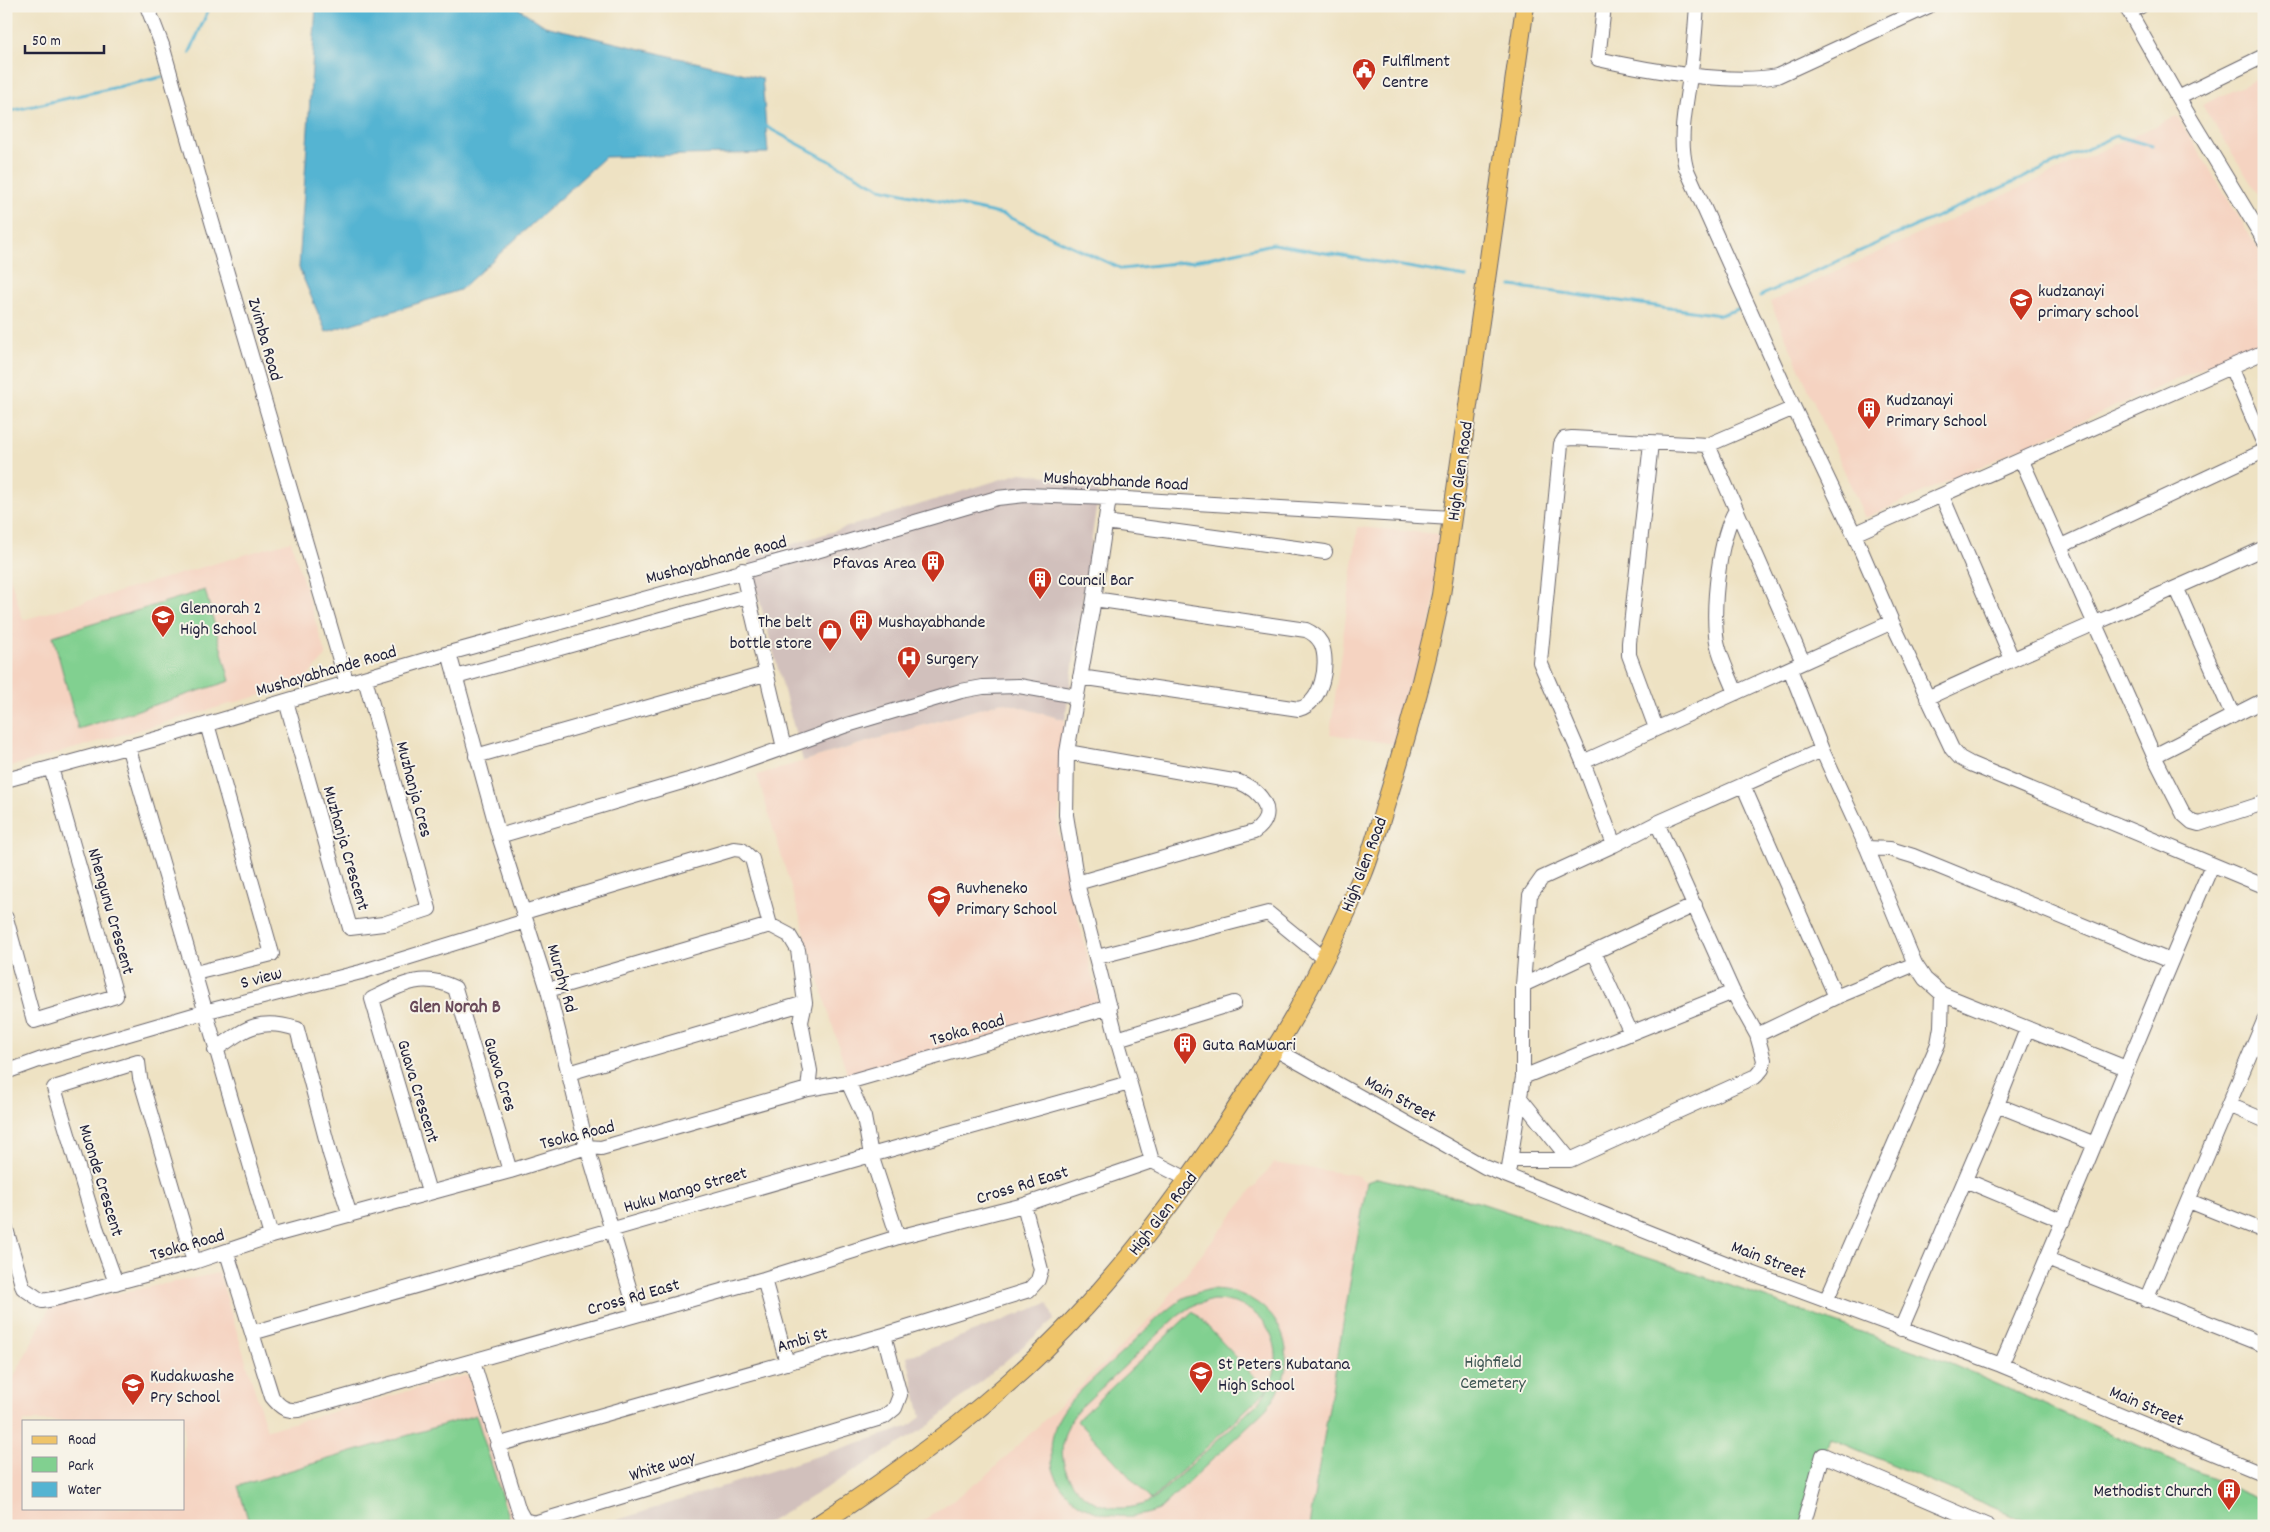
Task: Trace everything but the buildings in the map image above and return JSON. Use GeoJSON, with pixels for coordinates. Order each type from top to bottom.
{"type":"FeatureCollection","features":[{"type":"Feature","properties":{"kind":"main road","name":"High Glen Road"},"geometry":{"type":"LineString","coordinates":[[816,1526],[887,1478],[997,1393],[1047,1347],[1140,1244],[1189,1180],[1275,1049],[1296,1013],[1364,871],[1406,740],[1430,648],[1441,595],[1525,6]]}},
{"type":"Feature","properties":{"kind":"street","name":"Zvimba Road"},"geometry":{"type":"LineString","coordinates":[[147,6],[162,45],[347,684]]}},
{"type":"Feature","properties":{"kind":"street"},"geometry":{"type":"LineString","coordinates":[[1604,6],[1598,59],[1690,75],[1751,79],[1777,76],[1929,6]]}},
{"type":"Feature","properties":{"kind":"street"},"geometry":{"type":"LineString","coordinates":[[1697,6],[1682,129],[1682,150],[1686,168],[1794,408],[1952,749],[1960,758],[2264,886]]}},
{"type":"Feature","properties":{"kind":"street"},"geometry":{"type":"LineString","coordinates":[[2132,8],[2178,98],[2264,240]]}},
{"type":"Feature","properties":{"kind":"street"},"geometry":{"type":"LineString","coordinates":[[2178,98],[2264,56]]}},
{"type":"Feature","properties":{"kind":"street"},"geometry":{"type":"LineString","coordinates":[[1854,534],[2264,352]]}},
{"type":"Feature","properties":{"kind":"street"},"geometry":{"type":"LineString","coordinates":[[2231,367],[2264,444]]}},
{"type":"Feature","properties":{"kind":"street"},"geometry":{"type":"LineString","coordinates":[[1614,845],[1584,762],[1540,662],[1561,444],[1568,438],[1708,445],[1794,408]]}},
{"type":"Feature","properties":{"kind":"street"},"geometry":{"type":"LineString","coordinates":[[1650,443],[1628,643],[1629,655],[1656,728]]}},
{"type":"Feature","properties":{"kind":"street"},"geometry":{"type":"LineString","coordinates":[[1708,445],[1804,662]]}},
{"type":"Feature","properties":{"kind":"street"},"geometry":{"type":"LineString","coordinates":[[2061,546],[2264,451]]}},
{"type":"Feature","properties":{"kind":"street"},"geometry":{"type":"LineString","coordinates":[[2022,461],[2154,756],[2184,815],[2192,822],[2199,824],[2264,803]]}},
{"type":"Feature","properties":{"kind":"street","name":"Mushayabhande Road"},"geometry":{"type":"LineString","coordinates":[[6,780],[366,679],[449,652],[997,498],[1025,495],[1109,498],[1452,518]]}},
{"type":"Feature","properties":{"kind":"street"},"geometry":{"type":"LineString","coordinates":[[1942,496],[2012,659]]}},
{"type":"Feature","properties":{"kind":"street"},"geometry":{"type":"LineString","coordinates":[[1109,498],[1094,599],[1067,752],[1066,815],[1077,883],[1117,1039],[1152,1161],[1189,1180]]}},
{"type":"Feature","properties":{"kind":"street"},"geometry":{"type":"LineString","coordinates":[[1736,510],[1724,536],[1716,613],[1716,636],[1722,659],[1736,693]]}},
{"type":"Feature","properties":{"kind":"street"},"geometry":{"type":"LineString","coordinates":[[1105,522],[1325,552]]}},
{"type":"Feature","properties":{"kind":"street"},"geometry":{"type":"LineString","coordinates":[[1927,698],[2094,623],[2177,589],[2264,548]]}},
{"type":"Feature","properties":{"kind":"street"},"geometry":{"type":"LineString","coordinates":[[742,570],[784,748]]}},
{"type":"Feature","properties":{"kind":"street"},"geometry":{"type":"LineString","coordinates":[[2177,589],[2233,716]]}},
{"type":"Feature","properties":{"kind":"street"},"geometry":{"type":"LineString","coordinates":[[456,677],[748,596]]}},
{"type":"Feature","properties":{"kind":"street"},"geometry":{"type":"LineString","coordinates":[[1080,677],[1299,709],[1316,698],[1320,686],[1323,667],[1321,644],[1315,634],[1306,630],[1094,599]]}},
{"type":"Feature","properties":{"kind":"street"},"geometry":{"type":"LineString","coordinates":[[1584,762],[1892,622]]}},
{"type":"Feature","properties":{"kind":"street","name":"Murphy Rd"},"geometry":{"type":"LineString","coordinates":[[449,652],[498,836],[548,990],[587,1147],[637,1314]]}},
{"type":"Feature","properties":{"kind":"street"},"geometry":{"type":"LineString","coordinates":[[1790,669],[1822,750],[1868,848],[1915,964],[1925,978],[1942,994],[2126,1068]]}},
{"type":"Feature","properties":{"kind":"street"},"geometry":{"type":"LineString","coordinates":[[476,756],[765,674]]}},
{"type":"Feature","properties":{"kind":"street","name":"Muzhanja Cres"},"geometry":{"type":"LineString","coordinates":[[366,679],[428,909]]}},
{"type":"Feature","properties":{"kind":"street"},"geometry":{"type":"LineString","coordinates":[[498,836],[716,772],[847,725],[961,691],[983,687],[1018,686],[1076,696]]}},
{"type":"Feature","properties":{"kind":"street"},"geometry":{"type":"LineString","coordinates":[[2154,756],[2264,700]]}},
{"type":"Feature","properties":{"kind":"street","name":"Muzhanja Crescent"},"geometry":{"type":"LineString","coordinates":[[286,701],[350,928],[383,924],[428,909]]}},
{"type":"Feature","properties":{"kind":"street"},"geometry":{"type":"LineString","coordinates":[[195,973],[272,954],[207,724]]}},
{"type":"Feature","properties":{"kind":"street"},"geometry":{"type":"LineString","coordinates":[[128,746],[195,973],[215,1050],[271,1236]]}},
{"type":"Feature","properties":{"kind":"street"},"geometry":{"type":"LineString","coordinates":[[1508,1176],[1523,1077],[1523,985],[1530,895],[1537,884],[1542,878],[1657,823],[1822,750]]}},
{"type":"Feature","properties":{"kind":"street"},"geometry":{"type":"LineString","coordinates":[[1067,752],[1239,782],[1251,787],[1260,796],[1266,808],[1267,818],[1262,826],[1254,832],[1077,883]]}},
{"type":"Feature","properties":{"kind":"street","name":"Nhengunu Crescent"},"geometry":{"type":"LineString","coordinates":[[6,918],[34,1021],[116,996],[51,768]]}},
{"type":"Feature","properties":{"kind":"street"},"geometry":{"type":"LineString","coordinates":[[1743,784],[1836,997]]}},
{"type":"Feature","properties":{"kind":"street"},"geometry":{"type":"LineString","coordinates":[[1511,1160],[1570,1160],[1756,1076],[1762,1069],[1764,1060],[1757,1035],[1733,992],[1657,823]]}},
{"type":"Feature","properties":{"kind":"street"},"geometry":{"type":"LineString","coordinates":[[1868,848],[1890,849],[1913,856],[2170,961]]}},
{"type":"Feature","properties":{"kind":"street","name":"S view"},"geometry":{"type":"LineString","coordinates":[[6,1072],[39,1060],[204,1012],[361,972],[734,849],[742,850],[752,859],[770,925]]}},
{"type":"Feature","properties":{"kind":"street"},"geometry":{"type":"LineString","coordinates":[[2001,1364],[2212,865]]}},
{"type":"Feature","properties":{"kind":"street"},"geometry":{"type":"LineString","coordinates":[[1523,985],[1695,905]]}},
{"type":"Feature","properties":{"kind":"street"},"geometry":{"type":"LineString","coordinates":[[1097,958],[1268,913],[1323,958]]}},
{"type":"Feature","properties":{"kind":"street"},"geometry":{"type":"LineString","coordinates":[[548,990],[770,925],[788,935],[798,950],[804,1003],[801,1022],[810,1072],[808,1089]]}},
{"type":"Feature","properties":{"kind":"street"},"geometry":{"type":"LineString","coordinates":[[1594,952],[1631,1033]]}},
{"type":"Feature","properties":{"kind":"street"},"geometry":{"type":"LineString","coordinates":[[1757,1035],[1836,997],[1915,964]]}},
{"type":"Feature","properties":{"kind":"street","name":"Guava Crescent"},"geometry":{"type":"LineString","coordinates":[[429,1192],[372,999],[407,983],[422,980],[442,981],[455,988]]}},
{"type":"Feature","properties":{"kind":"street","name":"Guava Cres"},"geometry":{"type":"LineString","coordinates":[[455,988],[510,1171]]}},
{"type":"Feature","properties":{"kind":"street"},"geometry":{"type":"LineString","coordinates":[[1523,1077],[1733,992]]}},
{"type":"Feature","properties":{"kind":"street"},"geometry":{"type":"LineString","coordinates":[[1826,1301],[1938,1044],[1941,1027],[1942,994]]}},
{"type":"Feature","properties":{"kind":"street"},"geometry":{"type":"LineString","coordinates":[[568,1073],[804,1003]]}},
{"type":"Feature","properties":{"kind":"street"},"geometry":{"type":"LineString","coordinates":[[1117,1039],[1234,1003]]}},
{"type":"Feature","properties":{"kind":"street","name":"Tsoka Road"},"geometry":{"type":"LineString","coordinates":[[6,1229],[24,1288],[42,1301],[54,1299],[227,1253],[271,1236],[510,1171],[587,1147],[601,1148],[808,1089],[848,1082],[1110,1007]]}},
{"type":"Feature","properties":{"kind":"street"},"geometry":{"type":"LineString","coordinates":[[2146,1300],[2230,1106],[2264,1021]]}},
{"type":"Feature","properties":{"kind":"street"},"geometry":{"type":"LineString","coordinates":[[215,1050],[239,1032],[256,1026],[272,1023],[297,1029],[330,1154],[350,1215]]}},
{"type":"Feature","properties":{"kind":"street"},"geometry":{"type":"LineString","coordinates":[[1901,1329],[1997,1105],[2027,1029]]}},
{"type":"Feature","properties":{"kind":"street","name":"Main Street"},"geometry":{"type":"LineString","coordinates":[[1275,1049],[1485,1167],[1826,1301],[2001,1364],[2264,1474]]}},
{"type":"Feature","properties":{"kind":"street","name":"Muonde Crescent"},"geometry":{"type":"LineString","coordinates":[[116,1283],[96,1227],[54,1088],[138,1062],[140,1078],[194,1262]]}},
{"type":"Feature","properties":{"kind":"street"},"geometry":{"type":"LineString","coordinates":[[848,1082],[864,1117],[871,1155],[898,1237]]}},
{"type":"Feature","properties":{"kind":"street","name":"Huku Mango Street"},"geometry":{"type":"LineString","coordinates":[[252,1333],[1129,1083]]}},
{"type":"Feature","properties":{"kind":"street"},"geometry":{"type":"LineString","coordinates":[[1520,1098],[1570,1160]]}},
{"type":"Feature","properties":{"kind":"street"},"geometry":{"type":"LineString","coordinates":[[1997,1105],[2095,1144]]}},
{"type":"Feature","properties":{"kind":"street"},"geometry":{"type":"LineString","coordinates":[[2230,1106],[2264,1120]]}},
{"type":"Feature","properties":{"kind":"street","name":"Cross Rd East"},"geometry":{"type":"LineString","coordinates":[[227,1253],[272,1397],[280,1407],[289,1411],[473,1362],[764,1279],[898,1237],[1024,1205],[1152,1161]]}},
{"type":"Feature","properties":{"kind":"street"},"geometry":{"type":"LineString","coordinates":[[1965,1180],[2063,1221]]}},
{"type":"Feature","properties":{"kind":"street"},"geometry":{"type":"LineString","coordinates":[[2189,1201],[2264,1231]]}},
{"type":"Feature","properties":{"kind":"street","name":"Ambi St"},"geometry":{"type":"LineString","coordinates":[[497,1445],[884,1335],[1029,1290],[1038,1280],[1041,1270],[1024,1205]]}},
{"type":"Feature","properties":{"kind":"street"},"geometry":{"type":"LineString","coordinates":[[2047,1259],[2146,1300],[2264,1345]]}},
{"type":"Feature","properties":{"kind":"street"},"geometry":{"type":"LineString","coordinates":[[764,1279],[787,1363]]}},
{"type":"Feature","properties":{"kind":"street","name":"White way"},"geometry":{"type":"LineString","coordinates":[[473,1362],[497,1445],[519,1511],[524,1520],[534,1523],[884,1417],[895,1408],[900,1395],[884,1335]]}},
{"type":"Feature","properties":{"kind":"street"},"geometry":{"type":"LineString","coordinates":[[1803,1526],[1823,1455],[1988,1526]]}},
{"type":"Feature","properties":{"kind":"shaded area"},"geometry":{"type":"Polygon","coordinates":[[[2264,76],[2264,204],[2202,105],[2264,76]]]}},
{"type":"Feature","properties":{"kind":"shaded area","name":"kudzanayi primary school"},"geometry":{"type":"Polygon","coordinates":[[[2177,116],[2264,258],[2264,340],[1865,518],[1770,302],[2177,116]]]}},
{"type":"Feature","properties":{"kind":"shaded area"},"geometry":{"type":"Polygon","coordinates":[[[1021,473],[1100,482],[1065,720],[1002,702],[803,761],[748,558],[1021,473]]]}},
{"type":"Feature","properties":{"kind":"shaded area"},"geometry":{"type":"Polygon","coordinates":[[[1358,527],[1439,534],[1433,613],[1395,744],[1330,734],[1358,527]]]}},
{"type":"Feature","properties":{"kind":"shaded area","name":"Glennorah 2 High School"},"geometry":{"type":"Polygon","coordinates":[[[291,541],[326,656],[300,684],[6,768],[6,564],[23,620],[291,541]]]}},
{"type":"Feature","properties":{"kind":"shaded area","name":"Ruvheneko Primary School"},"geometry":{"type":"Polygon","coordinates":[[[1002,702],[1065,720],[1058,831],[1099,1005],[848,1077],[757,775],[1002,702]]]}},
{"type":"Feature","properties":{"kind":"shaded area","name":"St Peters Kubatana High School"},"geometry":{"type":"Polygon","coordinates":[[[1273,1163],[1356,1175],[1367,1182],[1309,1526],[916,1526],[986,1476],[1156,1313],[1273,1163]]]}},
{"type":"Feature","properties":{"kind":"shaded area","name":"Kudakwashe Pry School"},"geometry":{"type":"Polygon","coordinates":[[[219,1273],[267,1430],[467,1375],[521,1526],[6,1526],[6,1392],[50,1307],[219,1273]]]}},
{"type":"Feature","properties":{"kind":"shaded area"},"geometry":{"type":"Polygon","coordinates":[[[1048,1303],[1054,1320],[927,1427],[763,1526],[599,1526],[908,1427],[921,1417],[907,1357],[1048,1303]]]}},
{"type":"Feature","properties":{"kind":"green space"},"geometry":{"type":"Polygon","coordinates":[[[205,590],[230,681],[78,729],[53,636],[205,590]]]}},
{"type":"Feature","properties":{"kind":"green space","name":"Highfield Cemetery"},"geometry":{"type":"Polygon","coordinates":[[[1378,1178],[1478,1202],[1717,1281],[1946,1362],[2264,1500],[2264,1526],[2037,1526],[1830,1438],[1803,1526],[1309,1526],[1367,1182],[1378,1178]]]}},
{"type":"Feature","properties":{"kind":"green space"},"geometry":{"type":"Polygon","coordinates":[[[1211,1289],[1235,1292],[1255,1301],[1270,1314],[1281,1331],[1286,1350],[1286,1370],[1279,1390],[1265,1410],[1159,1510],[1137,1516],[1116,1516],[1096,1512],[1078,1503],[1064,1490],[1055,1474],[1051,1454],[1054,1431],[1061,1415],[1080,1392],[1172,1306],[1183,1299],[1211,1289]],[[1213,1300],[1194,1305],[1178,1316],[1080,1408],[1067,1429],[1062,1450],[1065,1469],[1075,1486],[1090,1499],[1108,1507],[1130,1507],[1153,1500],[1258,1403],[1269,1386],[1275,1369],[1276,1352],[1271,1335],[1263,1321],[1250,1310],[1233,1303],[1213,1300]]]}},
{"type":"Feature","properties":{"kind":"green space"},"geometry":{"type":"Polygon","coordinates":[[[1193,1311],[1267,1390],[1151,1500],[1077,1420],[1193,1311]]]}},
{"type":"Feature","properties":{"kind":"green space"},"geometry":{"type":"Polygon","coordinates":[[[476,1415],[511,1526],[250,1526],[238,1486],[476,1415]]]}},
{"type":"Feature","properties":{"kind":"water"},"geometry":{"type":"Polygon","coordinates":[[[316,6],[515,6],[545,26],[762,78],[768,153],[605,157],[460,290],[326,332],[299,268],[316,6]]]}},
{"type":"Feature","properties":{"kind":"waterway"},"geometry":{"type":"LineString","coordinates":[[190,52],[210,6]]}},
{"type":"Feature","properties":{"kind":"waterway"},"geometry":{"type":"LineString","coordinates":[[6,112],[162,77]]}},
{"type":"Feature","properties":{"kind":"waterway"},"geometry":{"type":"LineString","coordinates":[[763,125],[880,188],[1004,215],[1122,269],[1194,261],[1273,244],[1466,277]]}},
{"type":"Feature","properties":{"kind":"waterway"},"geometry":{"type":"LineString","coordinates":[[1760,296],[2116,136],[2152,146]]}},
{"type":"Feature","properties":{"kind":"waterway"},"geometry":{"type":"LineString","coordinates":[[1512,286],[1720,315],[1738,309]]}},
{"type":"Feature","properties":{"kind":"place","name":"Fulfilment Centre"},"geometry":{"type":"Point","coordinates":[1364,91]}},
{"type":"Feature","properties":{"kind":"place","name":"kudzanayi primary school"},"geometry":{"type":"Point","coordinates":[2021,321]}},
{"type":"Feature","properties":{"kind":"place","name":"Kudzanayi Primary School"},"geometry":{"type":"Point","coordinates":[1869,430]}},
{"type":"Feature","properties":{"kind":"place","name":"Pfavas Area"},"geometry":{"type":"Point","coordinates":[933,583]}},
{"type":"Feature","properties":{"kind":"place","name":"Council Bar"},"geometry":{"type":"Point","coordinates":[1040,600]}},
{"type":"Feature","properties":{"kind":"place","name":"Glennorah 2 High School"},"geometry":{"type":"Point","coordinates":[163,638]}},
{"type":"Feature","properties":{"kind":"place","name":"Mushayabhande"},"geometry":{"type":"Point","coordinates":[861,642]}},
{"type":"Feature","properties":{"kind":"place","name":"The belt bottle store"},"geometry":{"type":"Point","coordinates":[830,652]}},
{"type":"Feature","properties":{"kind":"place","name":"Surgery"},"geometry":{"type":"Point","coordinates":[909,679]}},
{"type":"Feature","properties":{"kind":"place","name":"Ruvheneko Primary School"},"geometry":{"type":"Point","coordinates":[939,918]}},
{"type":"Feature","properties":{"kind":"place","name":"Guta RaMwari"},"geometry":{"type":"Point","coordinates":[1185,1065]}},
{"type":"Feature","properties":{"kind":"place","name":"St Peters Kubatana High School"},"geometry":{"type":"Point","coordinates":[1201,1394]}},
{"type":"Feature","properties":{"kind":"place","name":"Kudakwashe Pry School"},"geometry":{"type":"Point","coordinates":[133,1406]}},
{"type":"Feature","properties":{"kind":"place","name":"Methodist Church"},"geometry":{"type":"Point","coordinates":[2229,1511]}},
{"type":"Feature","properties":{"kind":"district","name":"Glen Norah B"},"geometry":{"type":"Point","coordinates":[455,1005]}}]}
